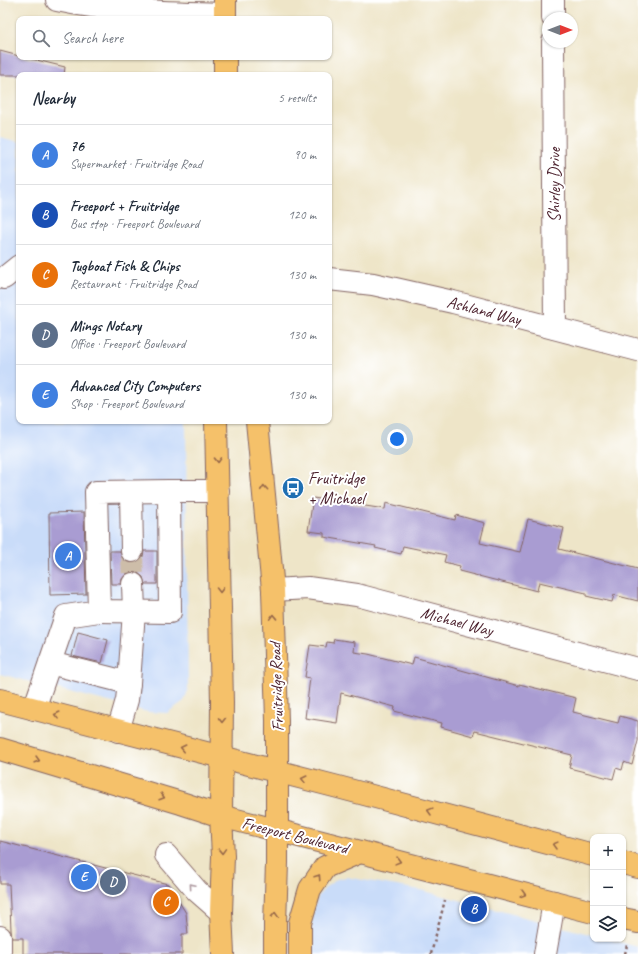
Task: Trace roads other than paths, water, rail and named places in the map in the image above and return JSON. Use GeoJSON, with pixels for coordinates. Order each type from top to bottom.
{"type":"FeatureCollection","features":[{"type":"Feature","properties":{"kind":"main road"},"geometry":{"type":"LineString","coordinates":[[225,60],[225,72]]}},
{"type":"Feature","properties":{"kind":"main road"},"geometry":{"type":"LineString","coordinates":[[216,424],[222,703],[221,816],[223,856],[221,912],[223,954]]}},
{"type":"Feature","properties":{"kind":"main road","name":"Fruitridge Road"},"geometry":{"type":"LineString","coordinates":[[257,424],[273,590],[277,721],[276,954]]}},
{"type":"Feature","properties":{"kind":"main road"},"geometry":{"type":"LineString","coordinates":[[0,700],[221,756],[590,854]]}},
{"type":"Feature","properties":{"kind":"main road","name":"Freeport Boulevard"},"geometry":{"type":"LineString","coordinates":[[0,749],[221,816],[590,911]]}},
{"type":"Feature","properties":{"kind":"main road"},"geometry":{"type":"LineString","coordinates":[[300,954],[300,923],[310,889],[325,867],[360,852]]}},
{"type":"Feature","properties":{"kind":"main road"},"geometry":{"type":"LineString","coordinates":[[626,864],[638,867]]}},
{"type":"Feature","properties":{"kind":"main road"},"geometry":{"type":"LineString","coordinates":[[626,919],[638,922]]}},
{"type":"Feature","properties":{"kind":"street"},"geometry":{"type":"LineString","coordinates":[[57,0],[79,5],[137,11],[225,11]]}},
{"type":"Feature","properties":{"kind":"street"},"geometry":{"type":"LineString","coordinates":[[553,0],[553,12]]}},
{"type":"Feature","properties":{"kind":"street","name":"Shirley Drive"},"geometry":{"type":"LineString","coordinates":[[554,48],[555,328]]}},
{"type":"Feature","properties":{"kind":"street","name":"Ashland Way"},"geometry":{"type":"LineString","coordinates":[[332,279],[373,284],[453,302],[638,350]]}},
{"type":"Feature","properties":{"kind":"street"},"geometry":{"type":"LineString","coordinates":[[34,709],[66,616],[99,611],[170,612],[169,491]]}},
{"type":"Feature","properties":{"kind":"street"},"geometry":{"type":"LineString","coordinates":[[99,611],[96,492],[218,491]]}},
{"type":"Feature","properties":{"kind":"street"},"geometry":{"type":"LineString","coordinates":[[131,492],[132,551]]}},
{"type":"Feature","properties":{"kind":"street"},"geometry":{"type":"LineString","coordinates":[[118,731],[127,700],[129,683],[134,611],[133,584]]}},
{"type":"Feature","properties":{"kind":"street","name":"Michael Way"},"geometry":{"type":"LineString","coordinates":[[273,590],[308,588],[357,594],[638,669]]}},
{"type":"Feature","properties":{"kind":"street"},"geometry":{"type":"LineString","coordinates":[[50,662],[129,683]]}},
{"type":"Feature","properties":{"kind":"street"},"geometry":{"type":"LineString","coordinates":[[166,855],[197,891],[221,912]]}},
{"type":"Feature","properties":{"kind":"street"},"geometry":{"type":"LineString","coordinates":[[546,954],[554,902]]}},
{"type":"Feature","properties":{"kind":"street"},"geometry":{"type":"LineString","coordinates":[[0,937],[0,954]]}},
{"type":"Feature","properties":{"kind":"tunnel"},"geometry":{"type":"LineString","coordinates":[[132,551],[133,584]]}},
{"type":"Feature","properties":{"kind":"place","name":"Fruitridge + Michael"},"geometry":{"type":"Point","coordinates":[293,488]}},
{"type":"Feature","properties":{"kind":"place","name":"76"},"geometry":{"type":"Point","coordinates":[68,556]}},
{"type":"Feature","properties":{"kind":"place","name":"Advanced City Computers"},"geometry":{"type":"Point","coordinates":[84,877]}},
{"type":"Feature","properties":{"kind":"place","name":"Mings Notary"},"geometry":{"type":"Point","coordinates":[113,882]}},
{"type":"Feature","properties":{"kind":"place","name":"Tugboat Fish & Chips"},"geometry":{"type":"Point","coordinates":[166,902]}},
{"type":"Feature","properties":{"kind":"place","name":"Freeport + Fruitridge"},"geometry":{"type":"Point","coordinates":[474,909]}}]}
